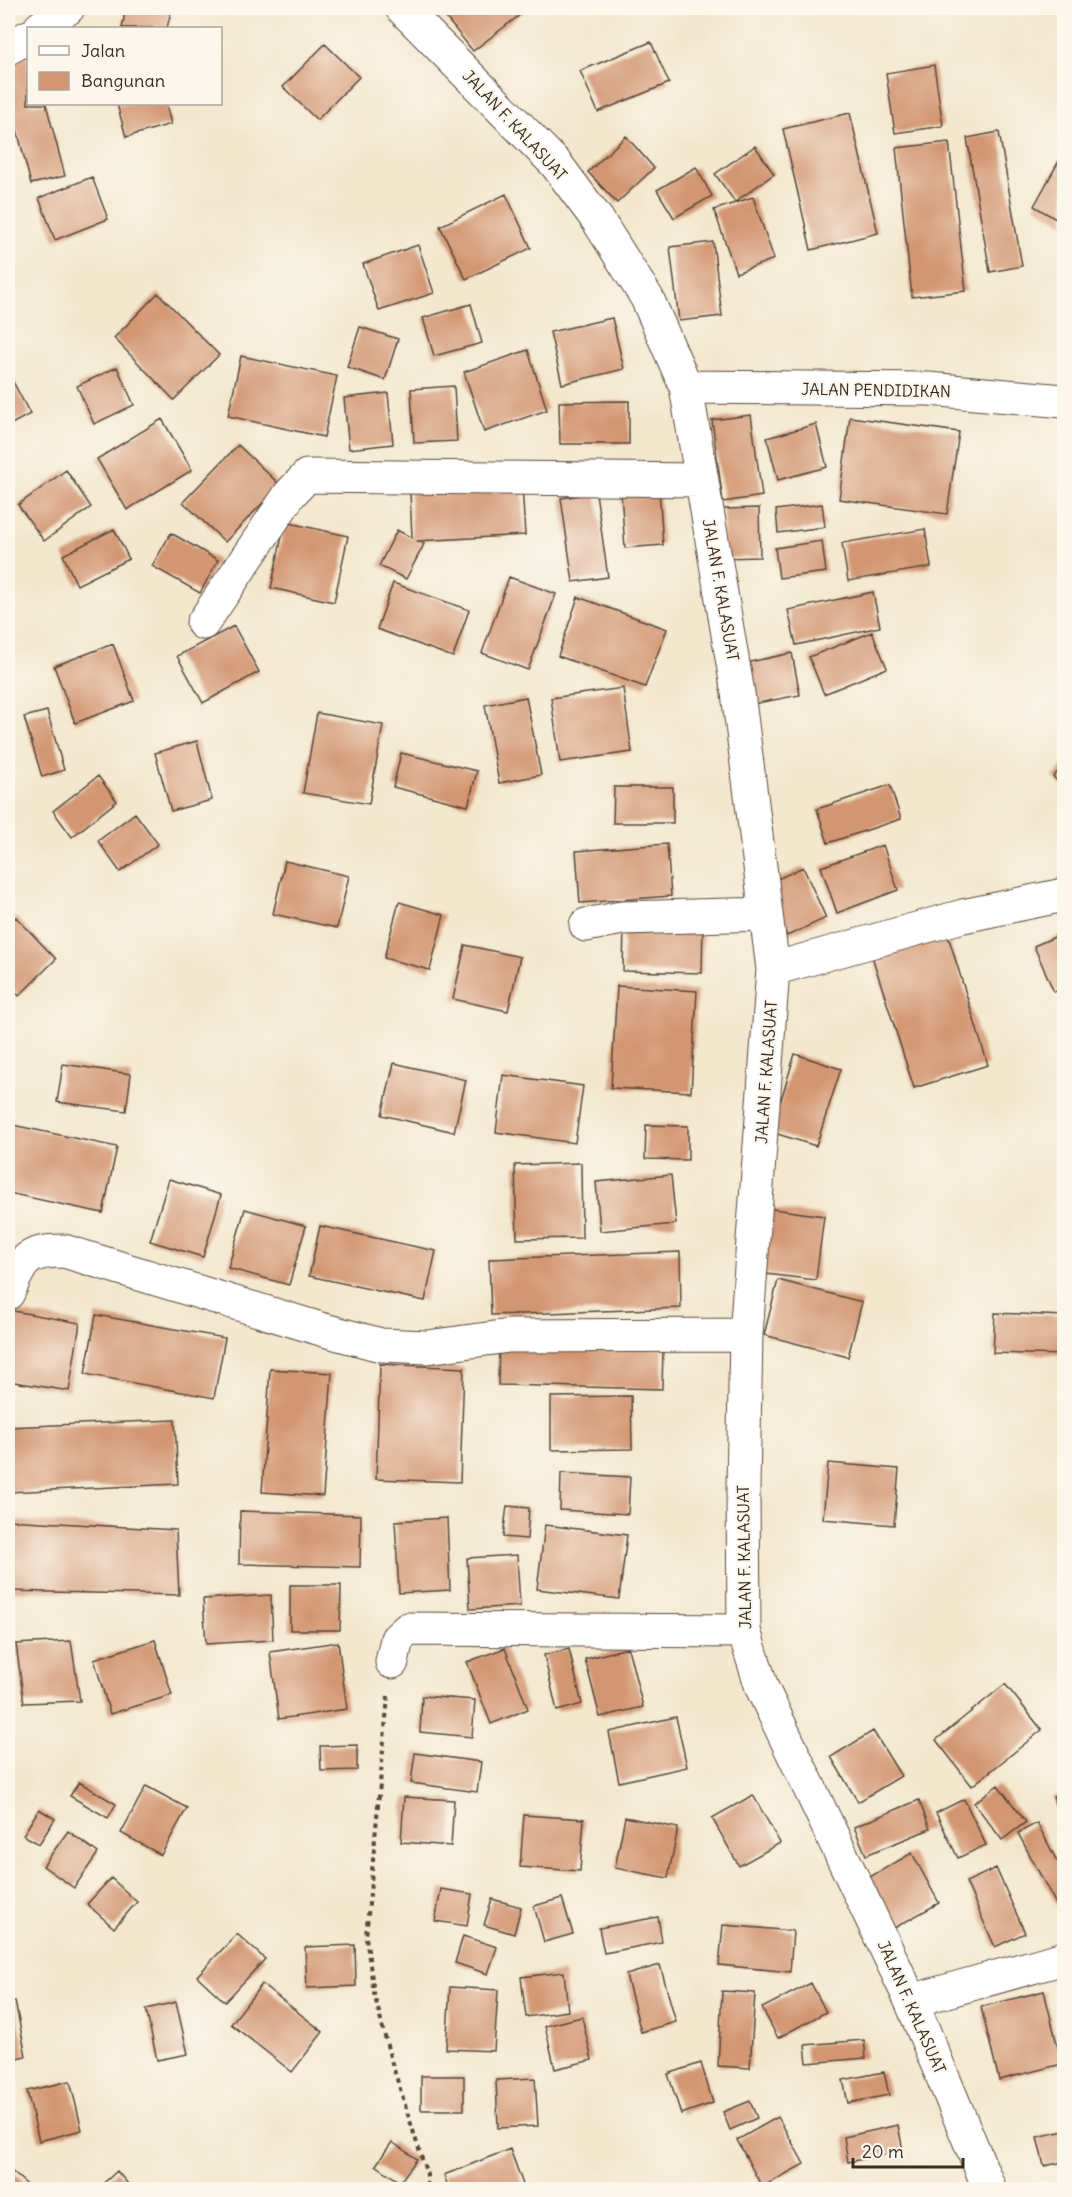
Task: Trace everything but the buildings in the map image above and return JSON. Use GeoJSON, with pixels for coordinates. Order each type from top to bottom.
{"type":"FeatureCollection","features":[{"type":"Feature","properties":{"kind":"street"},"geometry":{"type":"LineString","coordinates":[[41,27],[68,8]]}},
{"type":"Feature","properties":{"kind":"street","name":"JALAN F. KALASUAT"},"geometry":{"type":"LineString","coordinates":[[402,8],[556,164],[597,219],[647,297],[686,387],[738,693],[773,969],[746,1335],[743,1488],[744,1631],[762,1688],[911,2001],[990,2190]]}},
{"type":"Feature","properties":{"kind":"street"},"geometry":{"type":"LineString","coordinates":[[8,48],[27,38]]}},
{"type":"Feature","properties":{"kind":"street","name":"JALAN PENDIDIKAN"},"geometry":{"type":"LineString","coordinates":[[686,387],[929,389],[1065,401]]}},
{"type":"Feature","properties":{"kind":"street"},"geometry":{"type":"LineString","coordinates":[[203,623],[290,494],[307,476],[702,480]]}},
{"type":"Feature","properties":{"kind":"street"},"geometry":{"type":"LineString","coordinates":[[773,969],[963,916],[1065,895]]}},
{"type":"Feature","properties":{"kind":"street"},"geometry":{"type":"LineString","coordinates":[[586,925],[622,918],[766,914]]}},
{"type":"Feature","properties":{"kind":"street"},"geometry":{"type":"LineString","coordinates":[[8,1293],[26,1258],[45,1251],[64,1251],[324,1330],[381,1345],[427,1347],[509,1336],[746,1335]]}},
{"type":"Feature","properties":{"kind":"street"},"geometry":{"type":"LineString","coordinates":[[392,1662],[397,1639],[408,1629],[744,1631]]}},
{"type":"Feature","properties":{"kind":"street"},"geometry":{"type":"LineString","coordinates":[[911,2001],[1065,1958]]}},
{"type":"Feature","properties":{"kind":"path"},"geometry":{"type":"LineString","coordinates":[[392,1662],[366,1937],[377,2003],[390,2057],[427,2175],[427,2190]]}}]}
